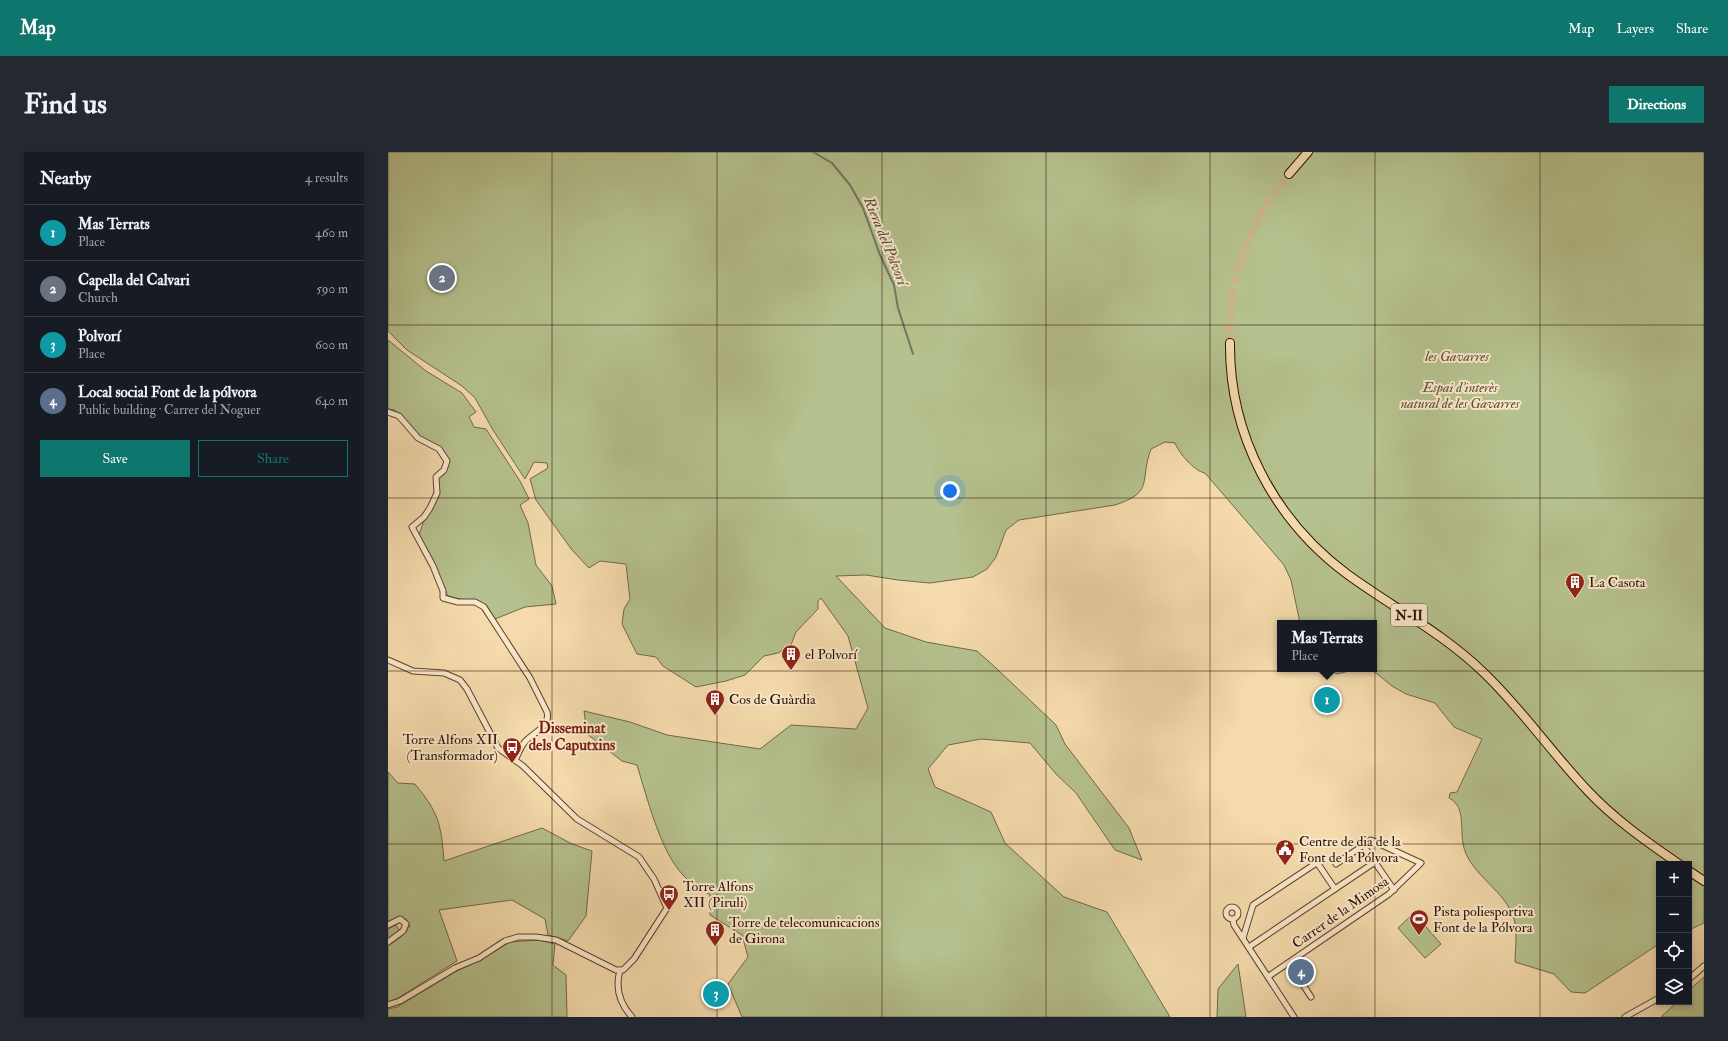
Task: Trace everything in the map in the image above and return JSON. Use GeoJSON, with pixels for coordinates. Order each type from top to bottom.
{"type":"FeatureCollection","features":[{"type":"Feature","properties":{"kind":"highway"},"geometry":{"type":"LineString","coordinates":[[1289,174],[1306,155]]}},
{"type":"Feature","properties":{"kind":"highway","name":"N-II"},"geometry":{"type":"LineString","coordinates":[[1230,343],[1230,365],[1235,400],[1246,442],[1271,492],[1298,529],[1322,553],[1346,573],[1460,651],[1509,698],[1587,790],[1614,817],[1675,861]]}},
{"type":"Feature","properties":{"kind":"highway"},"geometry":{"type":"LineString","coordinates":[[1692,873],[1704,881]]}},
{"type":"Feature","properties":{"kind":"street"},"geometry":{"type":"LineString","coordinates":[[388,412],[399,416],[418,438],[439,449],[447,461],[444,470],[436,477],[436,493],[430,508],[424,517],[412,527],[433,566],[443,591],[443,598],[458,602],[475,602],[484,608],[530,678],[547,712],[548,716],[544,724],[524,743],[515,760]]}},
{"type":"Feature","properties":{"kind":"street"},"geometry":{"type":"LineString","coordinates":[[388,660],[413,671],[444,673],[460,680],[467,689],[495,744],[502,752],[515,760],[577,819],[640,858],[654,878],[667,908],[634,959],[626,968],[620,970],[556,940],[536,937],[518,937],[505,941],[479,958],[455,968],[400,1001],[388,1005]]}},
{"type":"Feature","properties":{"kind":"street","name":"Carrer de la Mimosa"},"geometry":{"type":"LineString","coordinates":[[1269,976],[1394,890],[1421,863],[1371,840],[1363,845]]}},
{"type":"Feature","properties":{"kind":"street"},"geometry":{"type":"LineString","coordinates":[[1336,864],[1363,845],[1394,890]]}},
{"type":"Feature","properties":{"kind":"street"},"geometry":{"type":"LineString","coordinates":[[1249,947],[1375,862]]}},
{"type":"Feature","properties":{"kind":"street"},"geometry":{"type":"LineString","coordinates":[[1243,938],[1254,905],[1315,864],[1318,864],[1335,889]]}},
{"type":"Feature","properties":{"kind":"street"},"geometry":{"type":"LineString","coordinates":[[388,926],[400,919],[406,924],[404,929],[388,942]]}},
{"type":"Feature","properties":{"kind":"street"},"geometry":{"type":"LineString","coordinates":[[1233,920],[1234,925],[1269,976],[1294,1017]]}},
{"type":"Feature","properties":{"kind":"street"},"geometry":{"type":"LineString","coordinates":[[1289,963],[1311,996]]}},
{"type":"Feature","properties":{"kind":"street"},"geometry":{"type":"LineString","coordinates":[[1692,976],[1704,966]]}},
{"type":"Feature","properties":{"kind":"street"},"geometry":{"type":"LineString","coordinates":[[620,970],[618,980],[620,1000],[624,1009],[632,1017]]}},
{"type":"Feature","properties":{"kind":"street"},"geometry":{"type":"LineString","coordinates":[[1625,1017],[1656,1000]]}},
{"type":"Feature","properties":{"kind":"green space","name":"Espai d'interès natural de les Gavarres"},"geometry":{"type":"Polygon","coordinates":[[[388,152],[1704,152],[1704,923],[1692,929],[1692,861],[1656,861],[1656,946],[1585,993],[1571,992],[1554,974],[1515,962],[1515,924],[1510,909],[1468,858],[1464,848],[1460,813],[1455,802],[1449,798],[1450,793],[1457,792],[1482,739],[1454,727],[1435,703],[1406,694],[1392,686],[1375,672],[1377,672],[1377,620],[1299,620],[1291,580],[1284,565],[1205,473],[1196,469],[1187,461],[1175,443],[1165,442],[1151,449],[1144,484],[1136,495],[1115,505],[1019,520],[1006,530],[996,557],[987,569],[973,577],[930,583],[866,575],[836,576],[885,628],[926,642],[977,651],[1056,725],[1065,744],[1129,828],[1142,860],[1115,850],[1076,793],[1056,774],[1030,743],[981,739],[948,745],[928,769],[935,787],[991,812],[1005,843],[1064,897],[1107,912],[1170,1017],[742,1017],[728,984],[748,957],[742,935],[710,915],[710,895],[686,878],[675,865],[661,838],[637,765],[622,761],[587,734],[584,711],[630,722],[667,735],[760,749],[791,725],[856,729],[868,708],[848,636],[821,598],[818,601],[818,609],[796,632],[791,645],[778,653],[764,656],[745,675],[726,681],[696,687],[663,666],[656,657],[637,654],[622,624],[624,609],[630,599],[626,564],[600,561],[589,568],[572,550],[536,500],[530,479],[548,468],[547,463],[534,462],[525,479],[493,430],[475,398],[462,386],[407,350],[388,331],[388,152]]]}},
{"type":"Feature","properties":{"kind":"green space"},"geometry":{"type":"Polygon","coordinates":[[[388,340],[426,371],[462,393],[476,412],[469,417],[474,427],[486,429],[520,481],[529,499],[520,505],[528,523],[536,565],[552,586],[556,604],[525,607],[495,619],[483,605],[448,596],[419,535],[423,523],[438,496],[437,479],[446,470],[449,462],[443,450],[420,437],[395,410],[388,409],[388,340]]]}},
{"type":"Feature","properties":{"kind":"green space"},"geometry":{"type":"Polygon","coordinates":[[[1333,672],[1345,672],[1337,674],[1333,672]]]}},
{"type":"Feature","properties":{"kind":"green space"},"geometry":{"type":"Polygon","coordinates":[[[388,772],[398,783],[415,784],[429,803],[434,811],[440,828],[444,861],[542,828],[572,844],[592,851],[586,916],[568,941],[548,935],[545,919],[512,900],[439,910],[457,961],[398,998],[388,1002],[388,946],[401,937],[410,926],[406,919],[401,917],[388,923],[388,772]]]}},
{"type":"Feature","properties":{"kind":"green space","name":"Pista poliesportiva Font de la Pólvora"},"geometry":{"type":"Polygon","coordinates":[[[1414,913],[1441,944],[1425,958],[1398,928],[1414,913]]]}},
{"type":"Feature","properties":{"kind":"green space"},"geometry":{"type":"Polygon","coordinates":[[[396,925],[399,930],[388,939],[388,929],[396,925]]]}},
{"type":"Feature","properties":{"kind":"green space"},"geometry":{"type":"Polygon","coordinates":[[[538,940],[555,944],[553,965],[566,975],[567,1017],[388,1017],[388,1009],[397,1007],[457,971],[478,961],[510,942],[538,940]]]}},
{"type":"Feature","properties":{"kind":"green space"},"geometry":{"type":"Polygon","coordinates":[[[1238,964],[1246,1017],[1217,1017],[1218,989],[1238,964]]]}},
{"type":"Feature","properties":{"kind":"green space"},"geometry":{"type":"Polygon","coordinates":[[[1704,977],[1704,1017],[1661,1017],[1674,1005],[1692,1005],[1692,987],[1704,977]]]}},
{"type":"Feature","properties":{"kind":"waterway","name":"Riera del Polvorí"},"geometry":{"type":"LineString","coordinates":[[813,152],[832,163],[850,185],[863,208],[880,255],[894,285],[898,308],[913,354]]}},
{"type":"Feature","properties":{"kind":"tunnel"},"geometry":{"type":"LineString","coordinates":[[1230,343],[1232,295],[1243,253],[1251,233],[1262,213],[1289,174]]}},
{"type":"Feature","properties":{"kind":"place","name":"Capella del Calvari"},"geometry":{"type":"Point","coordinates":[442,278]}},
{"type":"Feature","properties":{"kind":"place","name":"La Casota"},"geometry":{"type":"Point","coordinates":[1575,599]}},
{"type":"Feature","properties":{"kind":"place","name":"el Polvorí"},"geometry":{"type":"Point","coordinates":[791,671]}},
{"type":"Feature","properties":{"kind":"place","name":"Mas Terrats"},"geometry":{"type":"Point","coordinates":[1327,700]}},
{"type":"Feature","properties":{"kind":"place","name":"Cos de Guàrdia"},"geometry":{"type":"Point","coordinates":[715,716]}},
{"type":"Feature","properties":{"kind":"place","name":"Torre Alfons XII (Transformador)"},"geometry":{"type":"Point","coordinates":[512,764]}},
{"type":"Feature","properties":{"kind":"place","name":"Centre de dia de la Font de la Pólvora"},"geometry":{"type":"Point","coordinates":[1285,866]}},
{"type":"Feature","properties":{"kind":"place","name":"Torre Alfons XII (Piruli)"},"geometry":{"type":"Point","coordinates":[669,911]}},
{"type":"Feature","properties":{"kind":"place","name":"Pista poliesportiva Font de la Pólvora"},"geometry":{"type":"Point","coordinates":[1419,936]}},
{"type":"Feature","properties":{"kind":"place","name":"Torre de telecomunicacions de Girona"},"geometry":{"type":"Point","coordinates":[715,947]}},
{"type":"Feature","properties":{"kind":"place","name":"Local social Font de la pólvora"},"geometry":{"type":"Point","coordinates":[1301,972]}},
{"type":"Feature","properties":{"kind":"place","name":"Polvorí"},"geometry":{"type":"Point","coordinates":[716,994]}},
{"type":"Feature","properties":{"kind":"district","name":"Disseminat dels Caputxins"},"geometry":{"type":"Point","coordinates":[572,736]}},
{"type":"Feature","properties":{"kind":"park label","name":"les Gavarres"},"geometry":{"type":"Point","coordinates":[1457,356]}}]}
